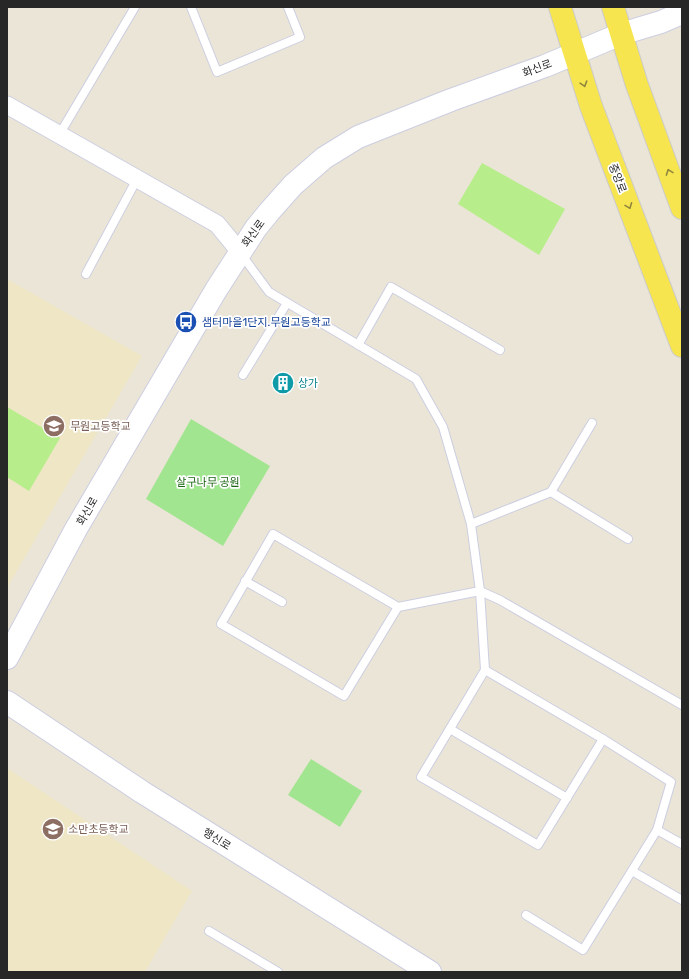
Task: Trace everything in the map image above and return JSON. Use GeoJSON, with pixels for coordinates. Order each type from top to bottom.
{"type":"FeatureCollection","features":[{"type":"Feature","properties":{"kind":"main road","name":"중앙로"},"geometry":{"type":"LineString","coordinates":[[560,7],[590,106],[682,346]]}},
{"type":"Feature","properties":{"kind":"main road"},"geometry":{"type":"LineString","coordinates":[[613,7],[637,85],[682,208]]}},
{"type":"Feature","properties":{"kind":"main road","name":"화신로"},"geometry":{"type":"LineString","coordinates":[[7,658],[76,529],[240,252],[269,212],[293,185],[324,158],[358,137],[451,100],[575,54],[621,34],[661,22],[682,13]]}},
{"type":"Feature","properties":{"kind":"main road","name":"행신로"},"geometry":{"type":"LineString","coordinates":[[7,702],[142,792],[430,972]]}},
{"type":"Feature","properties":{"kind":"street"},"geometry":{"type":"LineString","coordinates":[[9,110],[59,135],[217,224],[240,252]]}},
{"type":"Feature","properties":{"kind":"lane"},"geometry":{"type":"LineString","coordinates":[[59,135],[135,7]]}},
{"type":"Feature","properties":{"kind":"lane"},"geometry":{"type":"LineString","coordinates":[[191,7],[217,72],[300,37],[288,7]]}},
{"type":"Feature","properties":{"kind":"lane"},"geometry":{"type":"LineString","coordinates":[[86,274],[137,179]]}},
{"type":"Feature","properties":{"kind":"lane"},"geometry":{"type":"LineString","coordinates":[[240,252],[269,292],[416,379],[443,427],[471,524],[480,591],[485,670],[421,777],[538,845],[603,739]]}},
{"type":"Feature","properties":{"kind":"lane"},"geometry":{"type":"LineString","coordinates":[[358,345],[391,287],[500,350]]}},
{"type":"Feature","properties":{"kind":"lane"},"geometry":{"type":"LineString","coordinates":[[243,375],[287,302]]}},
{"type":"Feature","properties":{"kind":"lane"},"geometry":{"type":"LineString","coordinates":[[471,524],[551,492],[592,423]]}},
{"type":"Feature","properties":{"kind":"lane"},"geometry":{"type":"LineString","coordinates":[[551,492],[628,539]]}},
{"type":"Feature","properties":{"kind":"lane"},"geometry":{"type":"LineString","coordinates":[[398,607],[344,696],[221,624],[245,580],[273,534],[398,607],[480,591],[500,600],[682,705]]}},
{"type":"Feature","properties":{"kind":"lane"},"geometry":{"type":"LineString","coordinates":[[245,580],[282,602]]}},
{"type":"Feature","properties":{"kind":"lane"},"geometry":{"type":"LineString","coordinates":[[485,670],[603,739],[671,782],[657,830],[583,950],[526,915]]}},
{"type":"Feature","properties":{"kind":"lane"},"geometry":{"type":"LineString","coordinates":[[450,729],[567,798]]}},
{"type":"Feature","properties":{"kind":"lane"},"geometry":{"type":"LineString","coordinates":[[657,830],[682,844]]}},
{"type":"Feature","properties":{"kind":"lane"},"geometry":{"type":"LineString","coordinates":[[632,871],[682,900]]}},
{"type":"Feature","properties":{"kind":"lane"},"geometry":{"type":"LineString","coordinates":[[209,932],[278,972]]}},
{"type":"Feature","properties":{"kind":"shaded area","name":"무원고등학교"},"geometry":{"type":"Polygon","coordinates":[[[7,279],[142,356],[7,588],[7,279]]]}},
{"type":"Feature","properties":{"kind":"shaded area","name":"소만초등학교"},"geometry":{"type":"Polygon","coordinates":[[[7,768],[192,891],[145,972],[7,972],[7,768]]]}},
{"type":"Feature","properties":{"kind":"green space"},"geometry":{"type":"Polygon","coordinates":[[[482,163],[565,209],[539,255],[458,204],[482,163]]]}},
{"type":"Feature","properties":{"kind":"green space"},"geometry":{"type":"Polygon","coordinates":[[[7,407],[60,438],[29,491],[7,477],[7,407]]]}},
{"type":"Feature","properties":{"kind":"green space","name":"살구나무 공원"},"geometry":{"type":"Polygon","coordinates":[[[191,419],[270,466],[223,546],[146,499],[191,419]]]}},
{"type":"Feature","properties":{"kind":"green space"},"geometry":{"type":"Polygon","coordinates":[[[311,759],[362,791],[340,827],[288,795],[311,759]]]}},
{"type":"Feature","properties":{"kind":"place","name":"샘터마을1단지.무원고등학교"},"geometry":{"type":"Point","coordinates":[186,322]}},
{"type":"Feature","properties":{"kind":"place","name":"상가"},"geometry":{"type":"Point","coordinates":[283,383]}},
{"type":"Feature","properties":{"kind":"place","name":"무원고등학교"},"geometry":{"type":"Point","coordinates":[54,426]}},
{"type":"Feature","properties":{"kind":"place","name":"소만초등학교"},"geometry":{"type":"Point","coordinates":[53,829]}}]}
